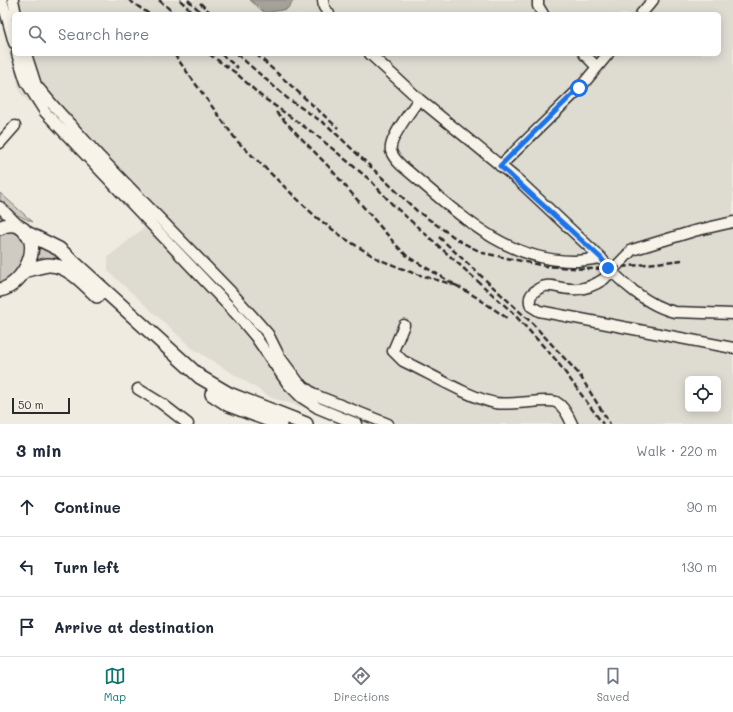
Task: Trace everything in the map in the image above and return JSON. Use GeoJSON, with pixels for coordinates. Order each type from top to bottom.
{"type":"FeatureCollection","features":[{"type":"Feature","properties":{"kind":"main road"},"geometry":{"type":"LineString","coordinates":[[0,228],[14,225],[59,250],[200,378],[229,394],[306,424]]}},
{"type":"Feature","properties":{"kind":"main road"},"geometry":{"type":"LineString","coordinates":[[0,291],[12,285],[24,271],[32,250],[30,238],[24,231]]}},
{"type":"Feature","properties":{"kind":"main road"},"geometry":{"type":"LineString","coordinates":[[24,271],[48,265],[65,269],[88,287],[167,359],[193,380],[229,405],[259,421],[280,424]]}},
{"type":"Feature","properties":{"kind":"street"},"geometry":{"type":"LineString","coordinates":[[2,0],[12,36]]}},
{"type":"Feature","properties":{"kind":"street"},"geometry":{"type":"LineString","coordinates":[[13,0],[16,12]]}},
{"type":"Feature","properties":{"kind":"street"},"geometry":{"type":"LineString","coordinates":[[323,0],[324,7],[328,12]]}},
{"type":"Feature","properties":{"kind":"street"},"geometry":{"type":"LineString","coordinates":[[538,0],[538,6],[542,12]]}},
{"type":"Feature","properties":{"kind":"street"},"geometry":{"type":"LineString","coordinates":[[643,12],[653,0]]}},
{"type":"Feature","properties":{"kind":"street"},"geometry":{"type":"LineString","coordinates":[[18,56],[26,82],[45,112],[239,317],[291,380],[315,396],[388,424]]}},
{"type":"Feature","properties":{"kind":"street"},"geometry":{"type":"LineString","coordinates":[[27,56],[36,85],[52,104],[100,157],[130,186],[236,298],[268,334],[301,397],[318,408],[357,424]]}},
{"type":"Feature","properties":{"kind":"street"},"geometry":{"type":"LineString","coordinates":[[372,56],[419,99],[500,166],[601,258],[611,271],[648,301],[666,310],[733,314]]}},
{"type":"Feature","properties":{"kind":"street"},"geometry":{"type":"LineString","coordinates":[[586,56],[597,67]]}},
{"type":"Feature","properties":{"kind":"street"},"geometry":{"type":"LineString","coordinates":[[500,166],[579,88],[606,56]]}},
{"type":"Feature","properties":{"kind":"street"},"geometry":{"type":"LineString","coordinates":[[419,99],[391,141],[391,150],[394,158],[402,166],[477,228],[516,250],[554,260],[574,261],[601,258]]}},
{"type":"Feature","properties":{"kind":"street"},"geometry":{"type":"LineString","coordinates":[[45,112],[52,104]]}},
{"type":"Feature","properties":{"kind":"street"},"geometry":{"type":"LineString","coordinates":[[0,143],[15,126]]}},
{"type":"Feature","properties":{"kind":"street"},"geometry":{"type":"LineString","coordinates":[[0,208],[24,231]]}},
{"type":"Feature","properties":{"kind":"street"},"geometry":{"type":"LineString","coordinates":[[733,222],[694,231],[632,250],[604,279],[584,288],[572,290],[550,285],[541,286],[531,294],[529,301],[531,306],[539,311],[733,348]]}},
{"type":"Feature","properties":{"kind":"street"},"geometry":{"type":"LineString","coordinates":[[404,325],[393,351],[403,361],[486,400],[507,404],[547,401],[558,403],[572,424]]}},
{"type":"Feature","properties":{"kind":"street"},"geometry":{"type":"LineString","coordinates":[[138,389],[161,403],[188,424]]}},
{"type":"Feature","properties":{"kind":"shaded area"},"geometry":{"type":"Polygon","coordinates":[[[0,0],[733,0],[733,424],[360,424],[272,398],[192,348],[108,271],[108,257],[150,223],[20,93],[0,8],[0,0]]]}},
{"type":"Feature","properties":{"kind":"shaded area"},"geometry":{"type":"Polygon","coordinates":[[[250,0],[294,0],[287,9],[264,12],[250,0]]]}},
{"type":"Feature","properties":{"kind":"shaded area"},"geometry":{"type":"Polygon","coordinates":[[[0,193],[33,222],[17,215],[6,221],[0,229],[0,193]]]}},
{"type":"Feature","properties":{"kind":"shaded area"},"geometry":{"type":"Polygon","coordinates":[[[8,227],[27,238],[27,257],[10,279],[0,287],[0,230],[8,227]]]}},
{"type":"Feature","properties":{"kind":"shaded area"},"geometry":{"type":"Polygon","coordinates":[[[41,243],[85,278],[35,262],[41,243]]]}},
{"type":"Feature","properties":{"kind":"railway"},"geometry":{"type":"LineString","coordinates":[[129,0],[146,12]]}},
{"type":"Feature","properties":{"kind":"railway"},"geometry":{"type":"LineString","coordinates":[[159,0],[173,12]]}},
{"type":"Feature","properties":{"kind":"railway"},"geometry":{"type":"LineString","coordinates":[[180,0],[190,10]]}},
{"type":"Feature","properties":{"kind":"railway"},"geometry":{"type":"LineString","coordinates":[[188,0],[201,12]]}},
{"type":"Feature","properties":{"kind":"railway"},"geometry":{"type":"LineString","coordinates":[[200,3],[210,12]]}},
{"type":"Feature","properties":{"kind":"railway"},"geometry":{"type":"LineString","coordinates":[[175,56],[237,141],[316,217],[344,238],[378,259],[413,273],[458,286]]}},
{"type":"Feature","properties":{"kind":"railway"},"geometry":{"type":"LineString","coordinates":[[212,56],[236,73],[261,96],[316,135],[370,180],[392,204],[512,312],[556,360],[603,424]]}},
{"type":"Feature","properties":{"kind":"railway"},"geometry":{"type":"LineString","coordinates":[[223,56],[238,68]]}},
{"type":"Feature","properties":{"kind":"railway"},"geometry":{"type":"LineString","coordinates":[[239,56],[287,98],[328,126],[417,211],[461,242],[483,253],[545,266],[586,269],[613,268],[682,260]]}},
{"type":"Feature","properties":{"kind":"railway"},"geometry":{"type":"LineString","coordinates":[[258,56],[338,128]]}},
{"type":"Feature","properties":{"kind":"railway"},"geometry":{"type":"LineString","coordinates":[[276,112],[329,167],[408,257],[476,297],[507,318]]}},
{"type":"Feature","properties":{"kind":"railway"},"geometry":{"type":"LineString","coordinates":[[439,237],[532,323],[579,374],[610,424]]}},
{"type":"Feature","properties":{"kind":"route"},"geometry":{"type":"LineString","coordinates":[[579,88],[500,166],[518,180],[601,258],[608,268]]}}]}
